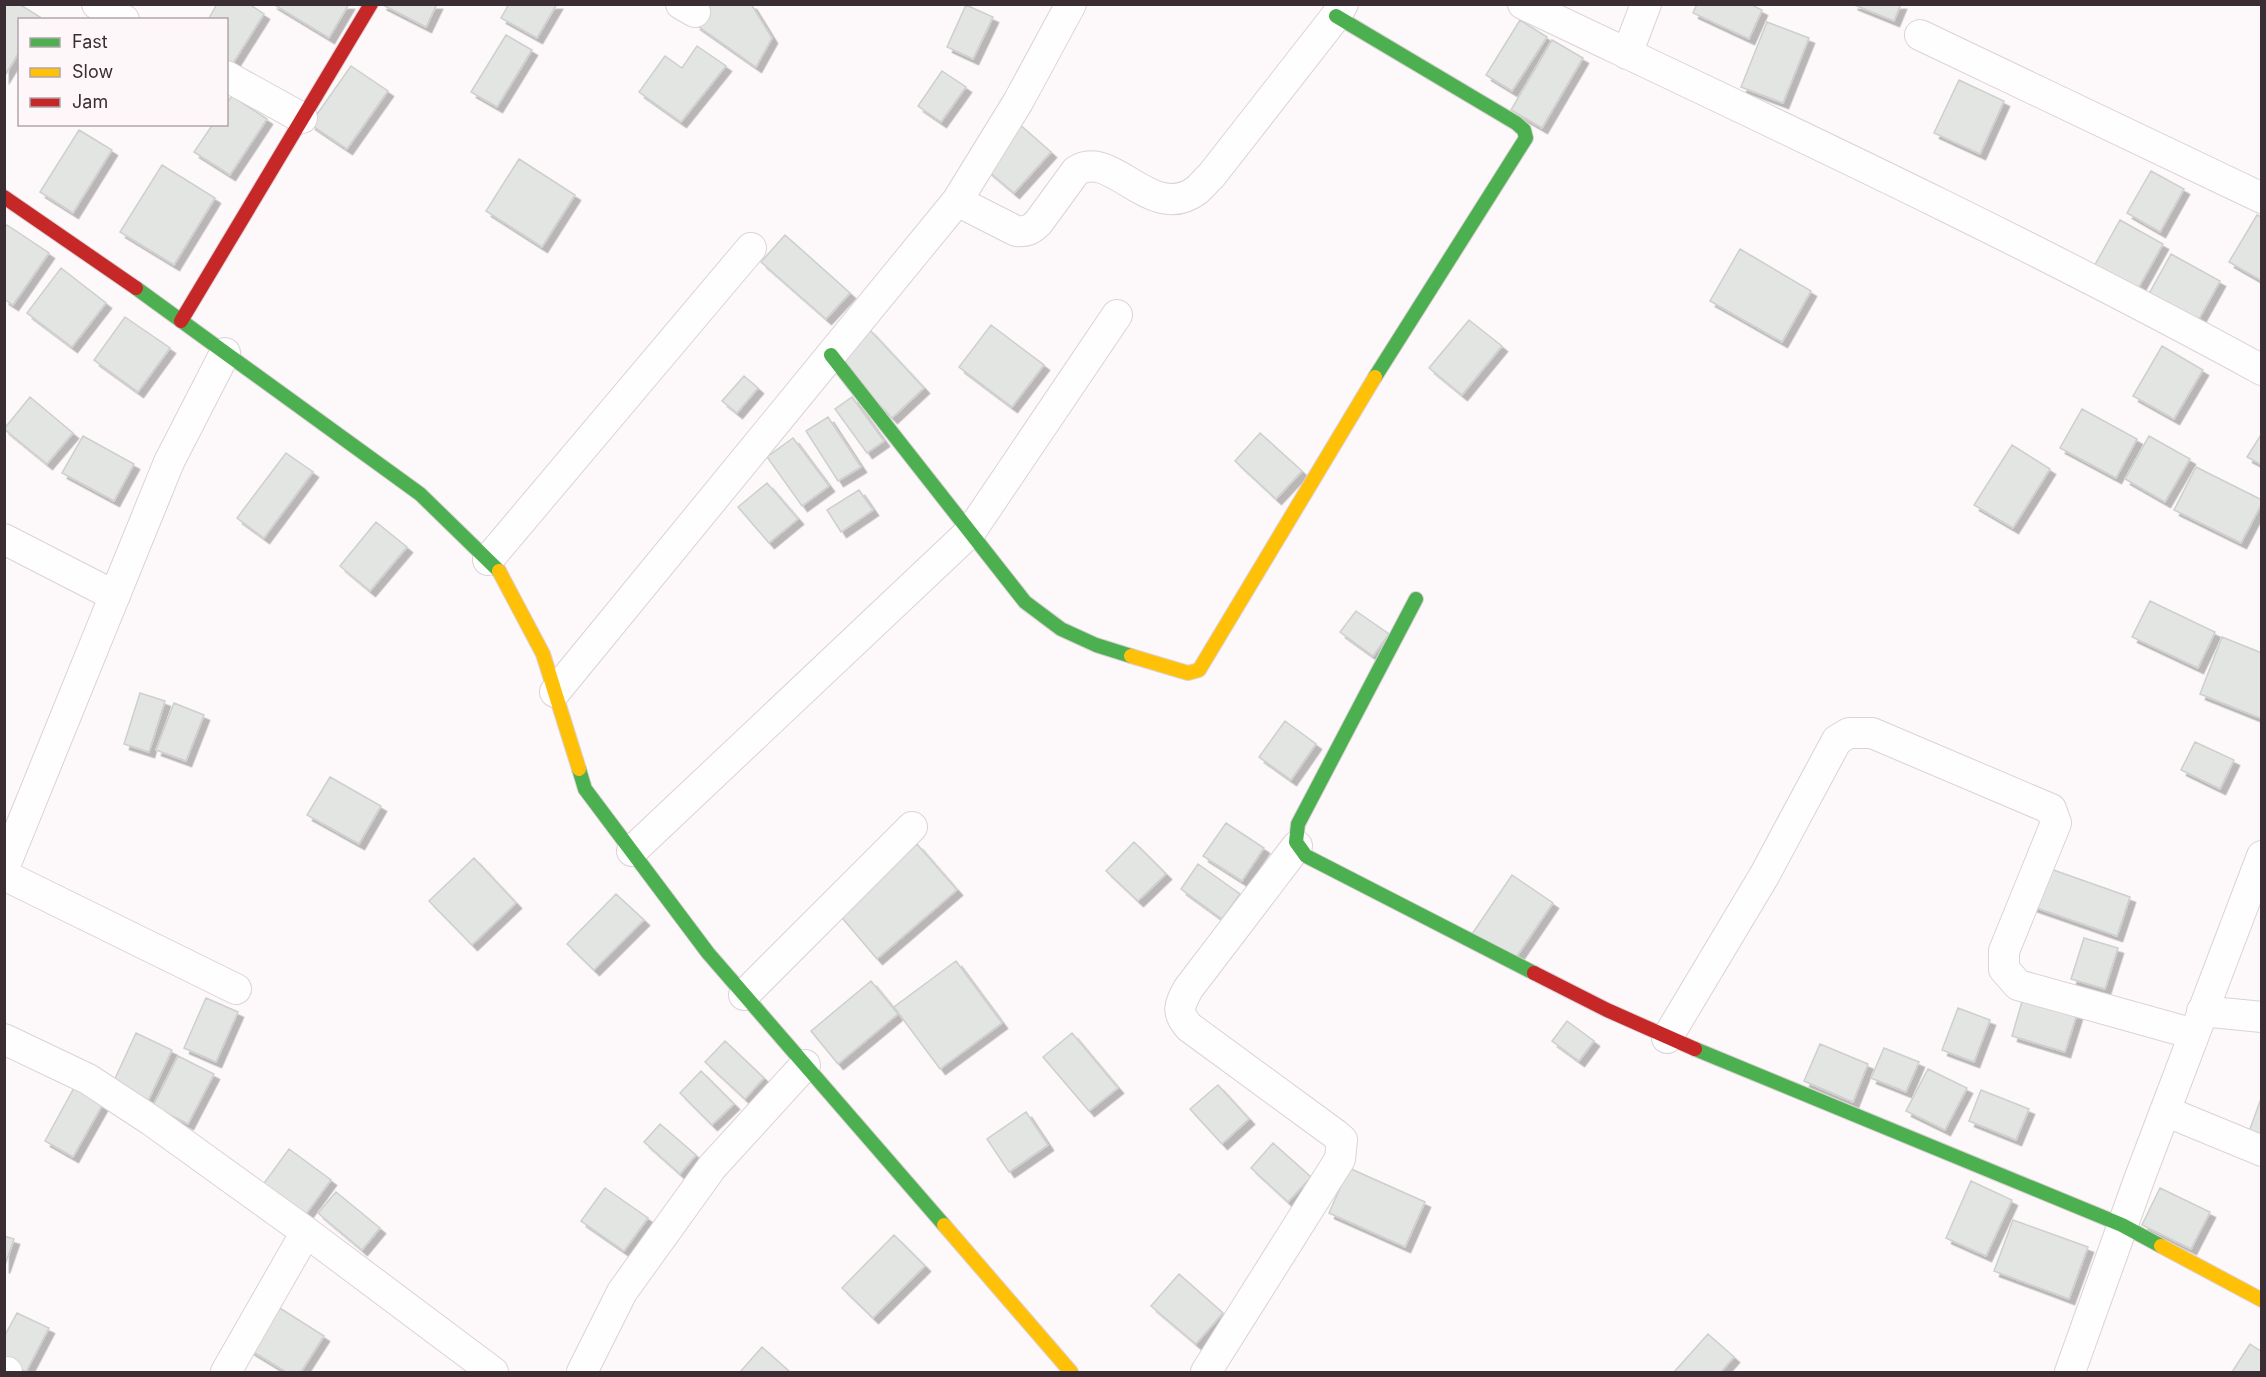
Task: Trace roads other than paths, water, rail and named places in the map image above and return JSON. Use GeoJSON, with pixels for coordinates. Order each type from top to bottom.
{"type":"FeatureCollection","features":[{"type":"Feature","properties":{"kind":"street"},"geometry":{"type":"LineString","coordinates":[[98,4],[121,18]]}},
{"type":"Feature","properties":{"kind":"street"},"geometry":{"type":"LineString","coordinates":[[181,321],[371,4]]}},
{"type":"Feature","properties":{"kind":"street"},"geometry":{"type":"LineString","coordinates":[[555,692],[957,201],[1018,102],[1071,4]]}},
{"type":"Feature","properties":{"kind":"street"},"geometry":{"type":"LineString","coordinates":[[1523,4],[2130,298],[2262,370]]}},
{"type":"Feature","properties":{"kind":"street"},"geometry":{"type":"LineString","coordinates":[[1627,54],[1646,4]]}},
{"type":"Feature","properties":{"kind":"street"},"geometry":{"type":"LineString","coordinates":[[831,355],[1025,602],[1061,629],[1096,645],[1188,673],[1199,670],[1396,341],[1526,138],[1524,130],[1516,123],[1339,10],[1210,176],[1196,190],[1179,197],[1162,198],[1150,195],[1098,166],[1084,166],[1076,171],[1038,223],[1031,230],[1024,232],[1016,231],[957,201]]}},
{"type":"Feature","properties":{"kind":"street"},"geometry":{"type":"LineString","coordinates":[[1920,35],[2262,198]]}},
{"type":"Feature","properties":{"kind":"street"},"geometry":{"type":"LineString","coordinates":[[228,77],[302,118]]}},
{"type":"Feature","properties":{"kind":"street"},"geometry":{"type":"LineString","coordinates":[[4,197],[181,321],[420,494],[501,573],[543,654],[585,789],[708,953],[1071,1372]]}},
{"type":"Feature","properties":{"kind":"street"},"geometry":{"type":"LineString","coordinates":[[488,560],[751,248]]}},
{"type":"Feature","properties":{"kind":"street"},"geometry":{"type":"LineString","coordinates":[[632,851],[971,531],[1117,315]]}},
{"type":"Feature","properties":{"kind":"street"},"geometry":{"type":"LineString","coordinates":[[4,868],[169,462],[225,353]]}},
{"type":"Feature","properties":{"kind":"street"},"geometry":{"type":"LineString","coordinates":[[4,539],[115,596]]}},
{"type":"Feature","properties":{"kind":"street"},"geometry":{"type":"LineString","coordinates":[[1416,599],[1298,824],[1295,835],[1297,846],[1306,856],[1607,1010],[1667,1038],[2122,1225],[2262,1300]]}},
{"type":"Feature","properties":{"kind":"street"},"geometry":{"type":"LineString","coordinates":[[1667,1038],[1764,876],[1837,740],[1849,733],[1872,733],[2051,809],[2056,823],[2004,951],[2004,969],[2018,985],[2198,1023],[2262,1017]]}},
{"type":"Feature","properties":{"kind":"street"},"geometry":{"type":"LineString","coordinates":[[744,994],[912,827]]}},
{"type":"Feature","properties":{"kind":"street"},"geometry":{"type":"LineString","coordinates":[[1206,1372],[1340,1159],[1342,1149],[1342,1140],[1335,1134],[1189,1027],[1181,1017],[1180,1004],[1188,990],[1297,846]]}},
{"type":"Feature","properties":{"kind":"street"},"geometry":{"type":"LineString","coordinates":[[2070,1372],[2122,1225],[2262,856]]}},
{"type":"Feature","properties":{"kind":"street"},"geometry":{"type":"LineString","coordinates":[[4,875],[236,990]]}},
{"type":"Feature","properties":{"kind":"street"},"geometry":{"type":"LineString","coordinates":[[4,1039],[88,1079],[152,1121],[306,1232],[493,1372]]}},
{"type":"Feature","properties":{"kind":"street"},"geometry":{"type":"LineString","coordinates":[[582,1372],[622,1292],[712,1167],[805,1065]]}},
{"type":"Feature","properties":{"kind":"street"},"geometry":{"type":"LineString","coordinates":[[2165,1111],[2262,1151]]}},
{"type":"Feature","properties":{"kind":"street"},"geometry":{"type":"LineString","coordinates":[[226,1372],[306,1232]]}}]}
